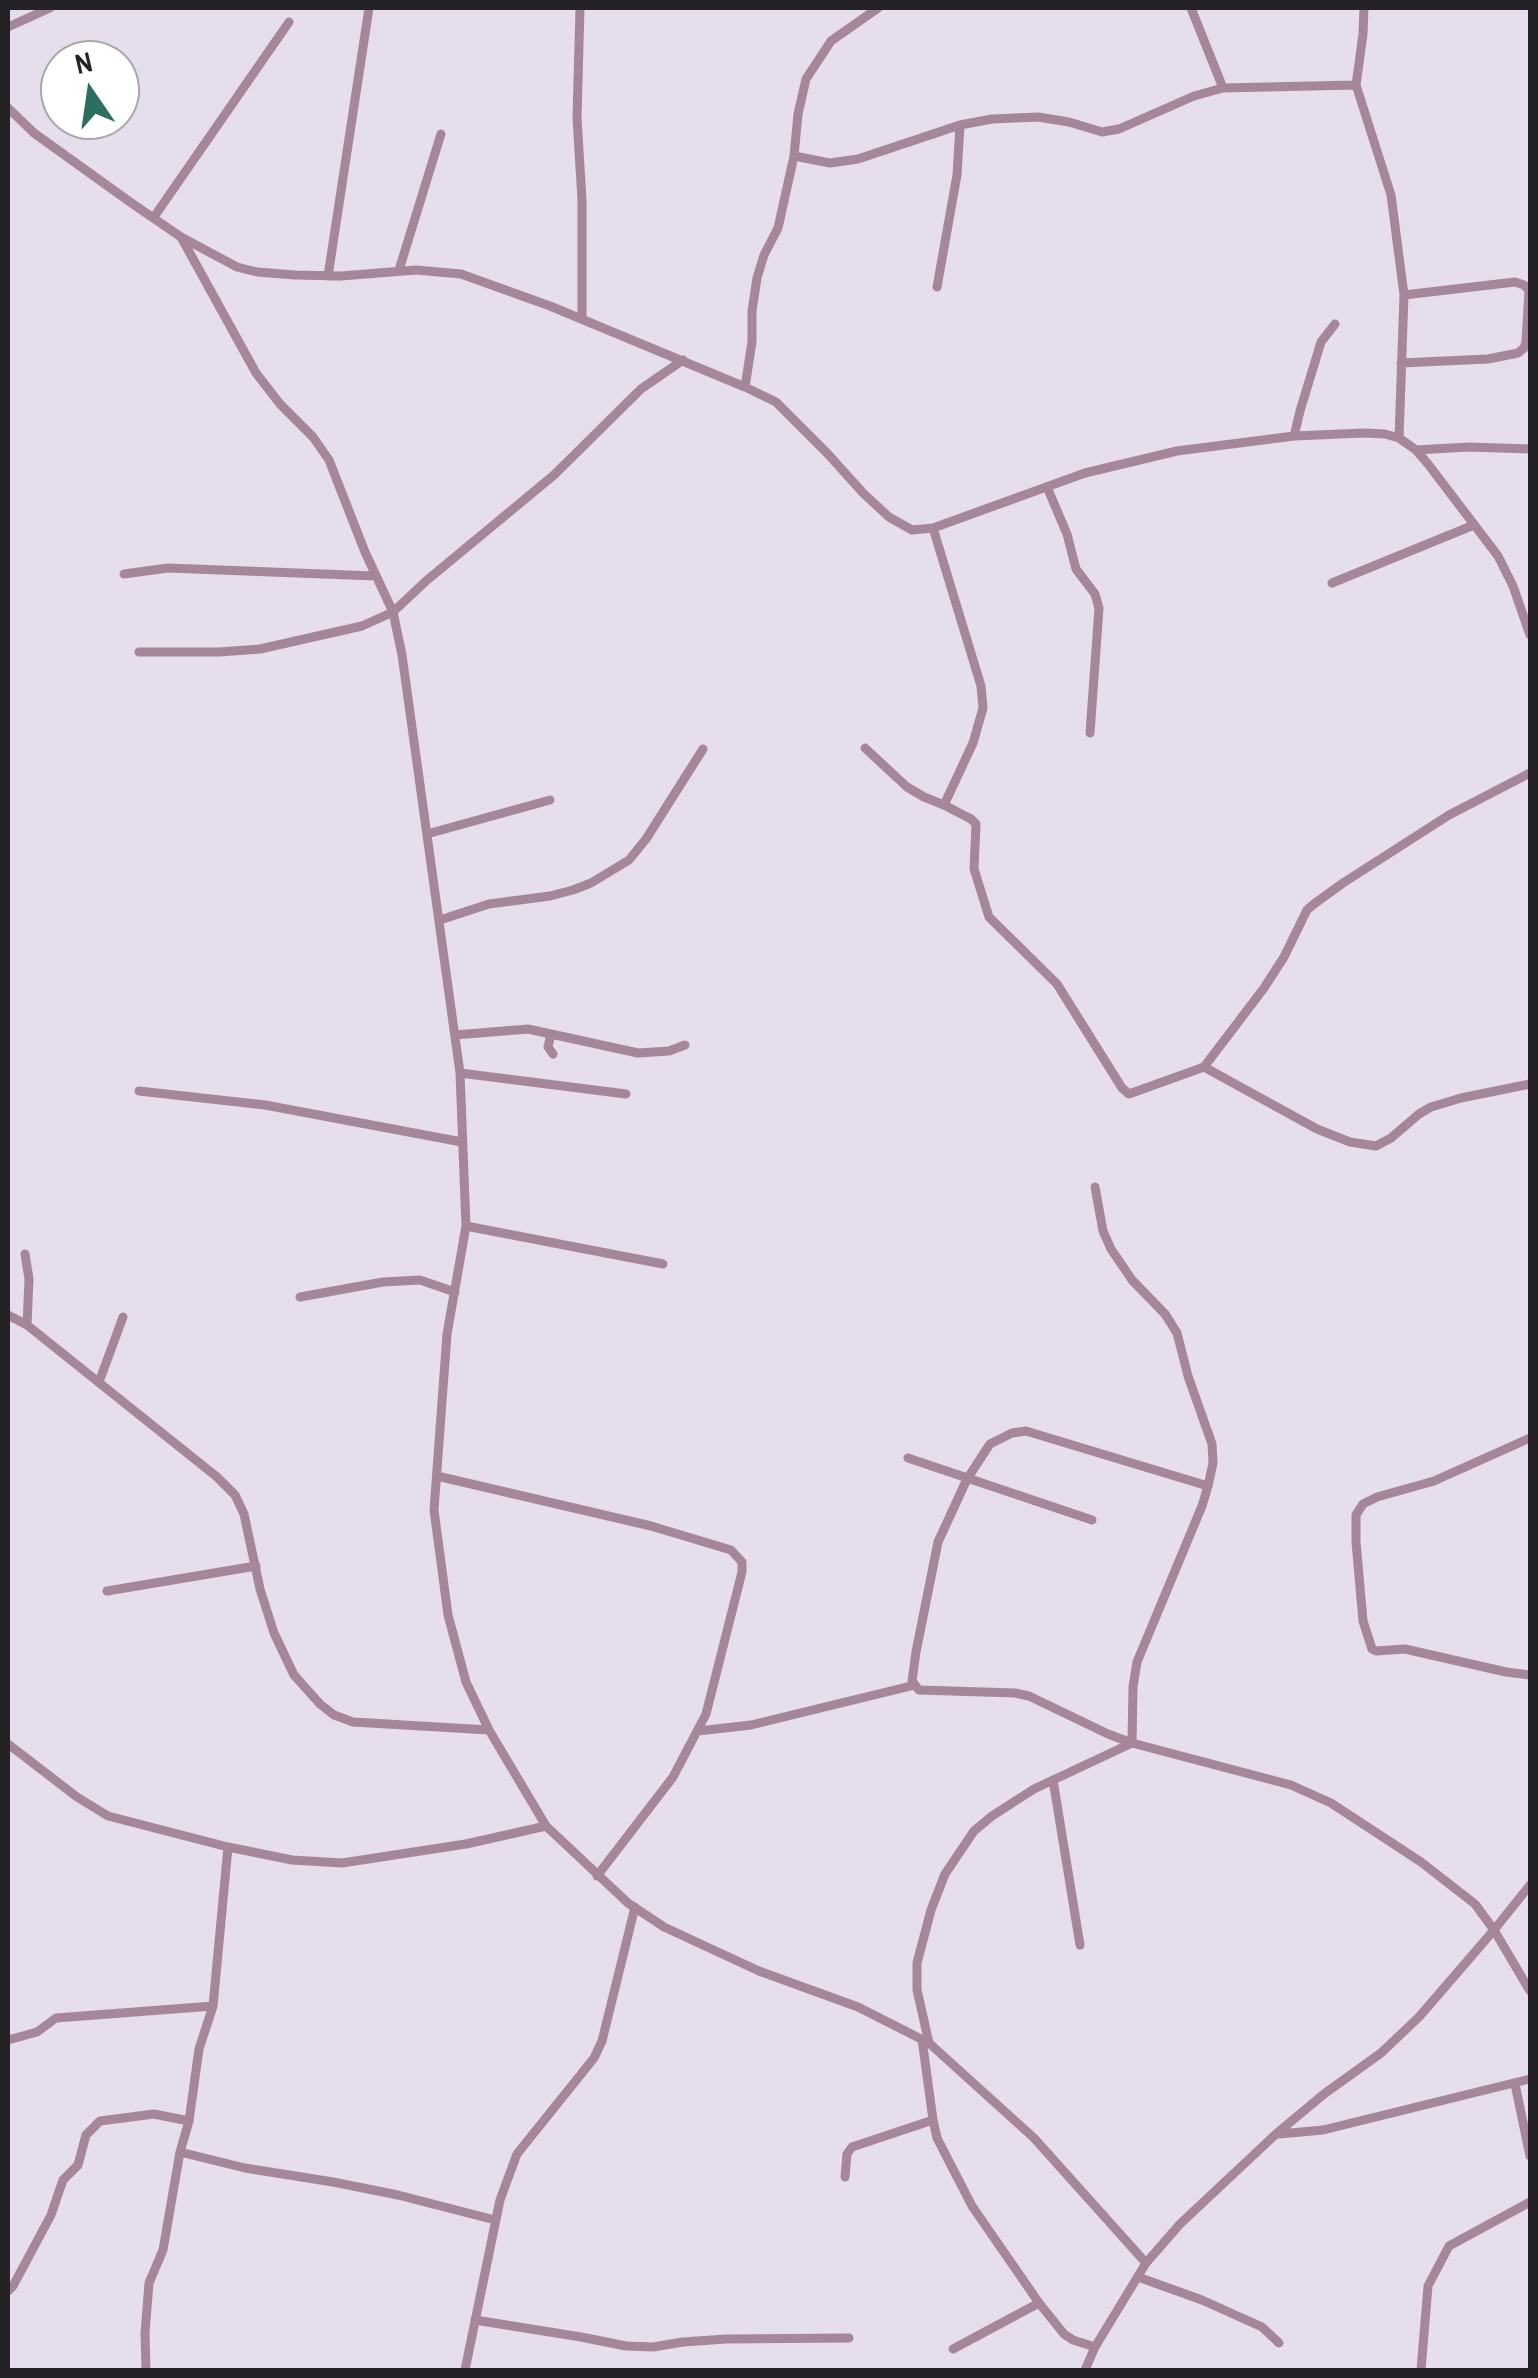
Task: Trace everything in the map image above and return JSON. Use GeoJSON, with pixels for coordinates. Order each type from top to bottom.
{"type":"FeatureCollection","features":[{"type":"Feature","properties":{"kind":"street"},"geometry":{"type":"LineString","coordinates":[[8,27],[50,8]]}},
{"type":"Feature","properties":{"kind":"street"},"geometry":{"type":"LineString","coordinates":[[328,276],[369,8]]}},
{"type":"Feature","properties":{"kind":"street"},"geometry":{"type":"LineString","coordinates":[[580,8],[577,118],[582,167],[582,319]]}},
{"type":"Feature","properties":{"kind":"street"},"geometry":{"type":"LineString","coordinates":[[745,387],[756,278],[778,228],[806,79],[831,41],[878,8]]}},
{"type":"Feature","properties":{"kind":"street"},"geometry":{"type":"LineString","coordinates":[[1191,8],[1223,88]]}},
{"type":"Feature","properties":{"kind":"street"},"geometry":{"type":"LineString","coordinates":[[1364,8],[1356,85],[1392,195],[1404,294],[1399,438]]}},
{"type":"Feature","properties":{"kind":"street"},"geometry":{"type":"LineString","coordinates":[[154,218],[289,22]]}},
{"type":"Feature","properties":{"kind":"street"},"geometry":{"type":"LineString","coordinates":[[794,156],[830,163],[858,159],[960,125],[992,119],[1038,118],[1102,132],[1119,130],[1194,96],[1223,88],[1356,85]]}},
{"type":"Feature","properties":{"kind":"street"},"geometry":{"type":"LineString","coordinates":[[8,108],[62,155],[180,237],[237,267],[257,272],[328,276],[438,271],[473,278],[745,387],[776,402],[864,494],[889,517],[912,530],[932,528],[1085,473],[1177,451],[1294,436],[1364,432],[1399,438],[1416,450],[1507,570],[1530,635]]}},
{"type":"Feature","properties":{"kind":"street"},"geometry":{"type":"LineString","coordinates":[[937,287],[957,175],[960,125]]}},
{"type":"Feature","properties":{"kind":"street"},"geometry":{"type":"LineString","coordinates":[[399,270],[441,134]]}},
{"type":"Feature","properties":{"kind":"street"},"geometry":{"type":"LineString","coordinates":[[180,237],[256,374],[329,460],[393,612],[402,655],[460,1073],[466,1226],[448,1334],[434,1510],[448,1615],[466,1682],[489,1730],[546,1826],[597,1876],[664,1926],[759,1971],[858,2008],[926,2041],[1034,2138],[1146,2262]]}},
{"type":"Feature","properties":{"kind":"street"},"geometry":{"type":"LineString","coordinates":[[1402,362],[1488,359],[1518,353],[1526,342],[1530,290],[1514,282],[1404,294]]}},
{"type":"Feature","properties":{"kind":"street"},"geometry":{"type":"LineString","coordinates":[[1294,436],[1321,342],[1335,324]]}},
{"type":"Feature","properties":{"kind":"street"},"geometry":{"type":"LineString","coordinates":[[139,652],[260,649],[362,626],[393,612],[554,474],[641,389],[683,360]]}},
{"type":"Feature","properties":{"kind":"street"},"geometry":{"type":"LineString","coordinates":[[1416,450],[1530,449]]}},
{"type":"Feature","properties":{"kind":"street"},"geometry":{"type":"LineString","coordinates":[[1048,487],[1076,570],[1095,594],[1099,608],[1090,732]]}},
{"type":"Feature","properties":{"kind":"street"},"geometry":{"type":"LineString","coordinates":[[1332,584],[1474,525]]}},
{"type":"Feature","properties":{"kind":"street"},"geometry":{"type":"LineString","coordinates":[[932,528],[982,686],[983,708],[973,743],[944,805]]}},
{"type":"Feature","properties":{"kind":"street"},"geometry":{"type":"LineString","coordinates":[[124,574],[168,568],[375,576]]}},
{"type":"Feature","properties":{"kind":"street"},"geometry":{"type":"LineString","coordinates":[[865,748],[907,788],[976,824],[974,869],[989,917],[1057,984],[1122,1088],[1132,1094],[1204,1068],[1264,988],[1314,904],[1470,802],[1530,772]]}},
{"type":"Feature","properties":{"kind":"street"},"geometry":{"type":"LineString","coordinates":[[440,920],[488,904],[573,890],[629,860],[703,749]]}},
{"type":"Feature","properties":{"kind":"street"},"geometry":{"type":"LineString","coordinates":[[427,834],[550,800]]}},
{"type":"Feature","properties":{"kind":"street"},"geometry":{"type":"LineString","coordinates":[[455,1035],[528,1029],[638,1053],[669,1051],[685,1044]]}},
{"type":"Feature","properties":{"kind":"street"},"geometry":{"type":"LineString","coordinates":[[551,1034],[548,1047],[553,1054]]}},
{"type":"Feature","properties":{"kind":"street"},"geometry":{"type":"LineString","coordinates":[[1204,1068],[1317,1129],[1350,1142],[1376,1146],[1432,1107],[1530,1084]]}},
{"type":"Feature","properties":{"kind":"street"},"geometry":{"type":"LineString","coordinates":[[460,1073],[626,1094]]}},
{"type":"Feature","properties":{"kind":"street"},"geometry":{"type":"LineString","coordinates":[[139,1091],[265,1105],[462,1142]]}},
{"type":"Feature","properties":{"kind":"street"},"geometry":{"type":"LineString","coordinates":[[1095,1187],[1111,1249],[1177,1333],[1212,1444],[1213,1462],[1202,1506],[1137,1662],[1132,1687],[1132,1744]]}},
{"type":"Feature","properties":{"kind":"street"},"geometry":{"type":"LineString","coordinates":[[466,1226],[663,1264]]}},
{"type":"Feature","properties":{"kind":"street"},"geometry":{"type":"LineString","coordinates":[[25,1254],[29,1279],[27,1325]]}},
{"type":"Feature","properties":{"kind":"street"},"geometry":{"type":"LineString","coordinates":[[300,1297],[384,1282],[420,1280],[455,1292]]}},
{"type":"Feature","properties":{"kind":"street"},"geometry":{"type":"LineString","coordinates":[[8,1316],[27,1325],[99,1382],[235,1496],[244,1514],[274,1633],[294,1674],[320,1704],[334,1715],[354,1722],[489,1730]]}},
{"type":"Feature","properties":{"kind":"street"},"geometry":{"type":"LineString","coordinates":[[99,1382],[123,1317]]}},
{"type":"Feature","properties":{"kind":"street"},"geometry":{"type":"LineString","coordinates":[[1208,1486],[1026,1432],[990,1444],[967,1479],[938,1542],[916,1652],[914,1685],[919,1690],[1029,1696],[1132,1744],[1290,1785],[1331,1802],[1475,1904],[1530,1992]]}},
{"type":"Feature","properties":{"kind":"street"},"geometry":{"type":"LineString","coordinates":[[1530,1438],[1434,1482],[1377,1498],[1364,1504],[1356,1515],[1363,1621],[1372,1648],[1404,1649],[1530,1675]]}},
{"type":"Feature","properties":{"kind":"street"},"geometry":{"type":"LineString","coordinates":[[908,1458],[1092,1520]]}},
{"type":"Feature","properties":{"kind":"street"},"geometry":{"type":"LineString","coordinates":[[438,1476],[651,1526],[731,1550],[742,1562],[706,1714],[673,1777],[597,1876]]}},
{"type":"Feature","properties":{"kind":"street"},"geometry":{"type":"LineString","coordinates":[[108,1591],[256,1566]]}},
{"type":"Feature","properties":{"kind":"street"},"geometry":{"type":"LineString","coordinates":[[698,1731],[751,1725],[914,1685]]}},
{"type":"Feature","properties":{"kind":"street"},"geometry":{"type":"LineString","coordinates":[[8,1744],[108,1816],[292,1860],[342,1863],[466,1844],[546,1826]]}},
{"type":"Feature","properties":{"kind":"street"},"geometry":{"type":"LineString","coordinates":[[1094,2347],[1064,2334],[1039,2304],[972,2206],[937,2138],[917,1990],[917,1963],[944,1874],[974,1831],[1034,1789],[1132,1744]]}},
{"type":"Feature","properties":{"kind":"street"},"geometry":{"type":"LineString","coordinates":[[1053,1780],[1080,1946]]}},
{"type":"Feature","properties":{"kind":"street"},"geometry":{"type":"LineString","coordinates":[[146,2370],[144,2333],[149,2284],[162,2250],[189,2121],[199,2049],[213,2006],[228,1847]]}},
{"type":"Feature","properties":{"kind":"street"},"geometry":{"type":"LineString","coordinates":[[1085,2370],[1094,2347],[1146,2262],[1180,2224],[1276,2134],[1381,2053],[1526,1900],[1530,1884]]}},
{"type":"Feature","properties":{"kind":"street"},"geometry":{"type":"LineString","coordinates":[[465,2370],[500,2200],[517,2154],[594,2058],[602,2041],[634,1907]]}},
{"type":"Feature","properties":{"kind":"street"},"geometry":{"type":"LineString","coordinates":[[8,2040],[36,2032],[56,2018],[213,2006]]}},
{"type":"Feature","properties":{"kind":"street"},"geometry":{"type":"LineString","coordinates":[[1276,2134],[1322,2130],[1530,2078]]}},
{"type":"Feature","properties":{"kind":"street"},"geometry":{"type":"LineString","coordinates":[[1515,2084],[1530,2156]]}},
{"type":"Feature","properties":{"kind":"street"},"geometry":{"type":"LineString","coordinates":[[8,2291],[52,2215],[63,2180],[78,2165],[86,2135],[100,2120],[154,2114],[189,2121]]}},
{"type":"Feature","properties":{"kind":"street"},"geometry":{"type":"LineString","coordinates":[[846,2178],[847,2154],[852,2147],[933,2120]]}},
{"type":"Feature","properties":{"kind":"street"},"geometry":{"type":"LineString","coordinates":[[180,2152],[245,2168],[398,2195],[496,2220]]}},
{"type":"Feature","properties":{"kind":"street"},"geometry":{"type":"LineString","coordinates":[[1421,2370],[1428,2286],[1449,2246],[1530,2202]]}},
{"type":"Feature","properties":{"kind":"street"},"geometry":{"type":"LineString","coordinates":[[1138,2277],[1262,2327],[1279,2343]]}},
{"type":"Feature","properties":{"kind":"street"},"geometry":{"type":"LineString","coordinates":[[953,2348],[1039,2304]]}},
{"type":"Feature","properties":{"kind":"street"},"geometry":{"type":"LineString","coordinates":[[474,2320],[626,2346],[726,2339],[849,2338]]}}]}
